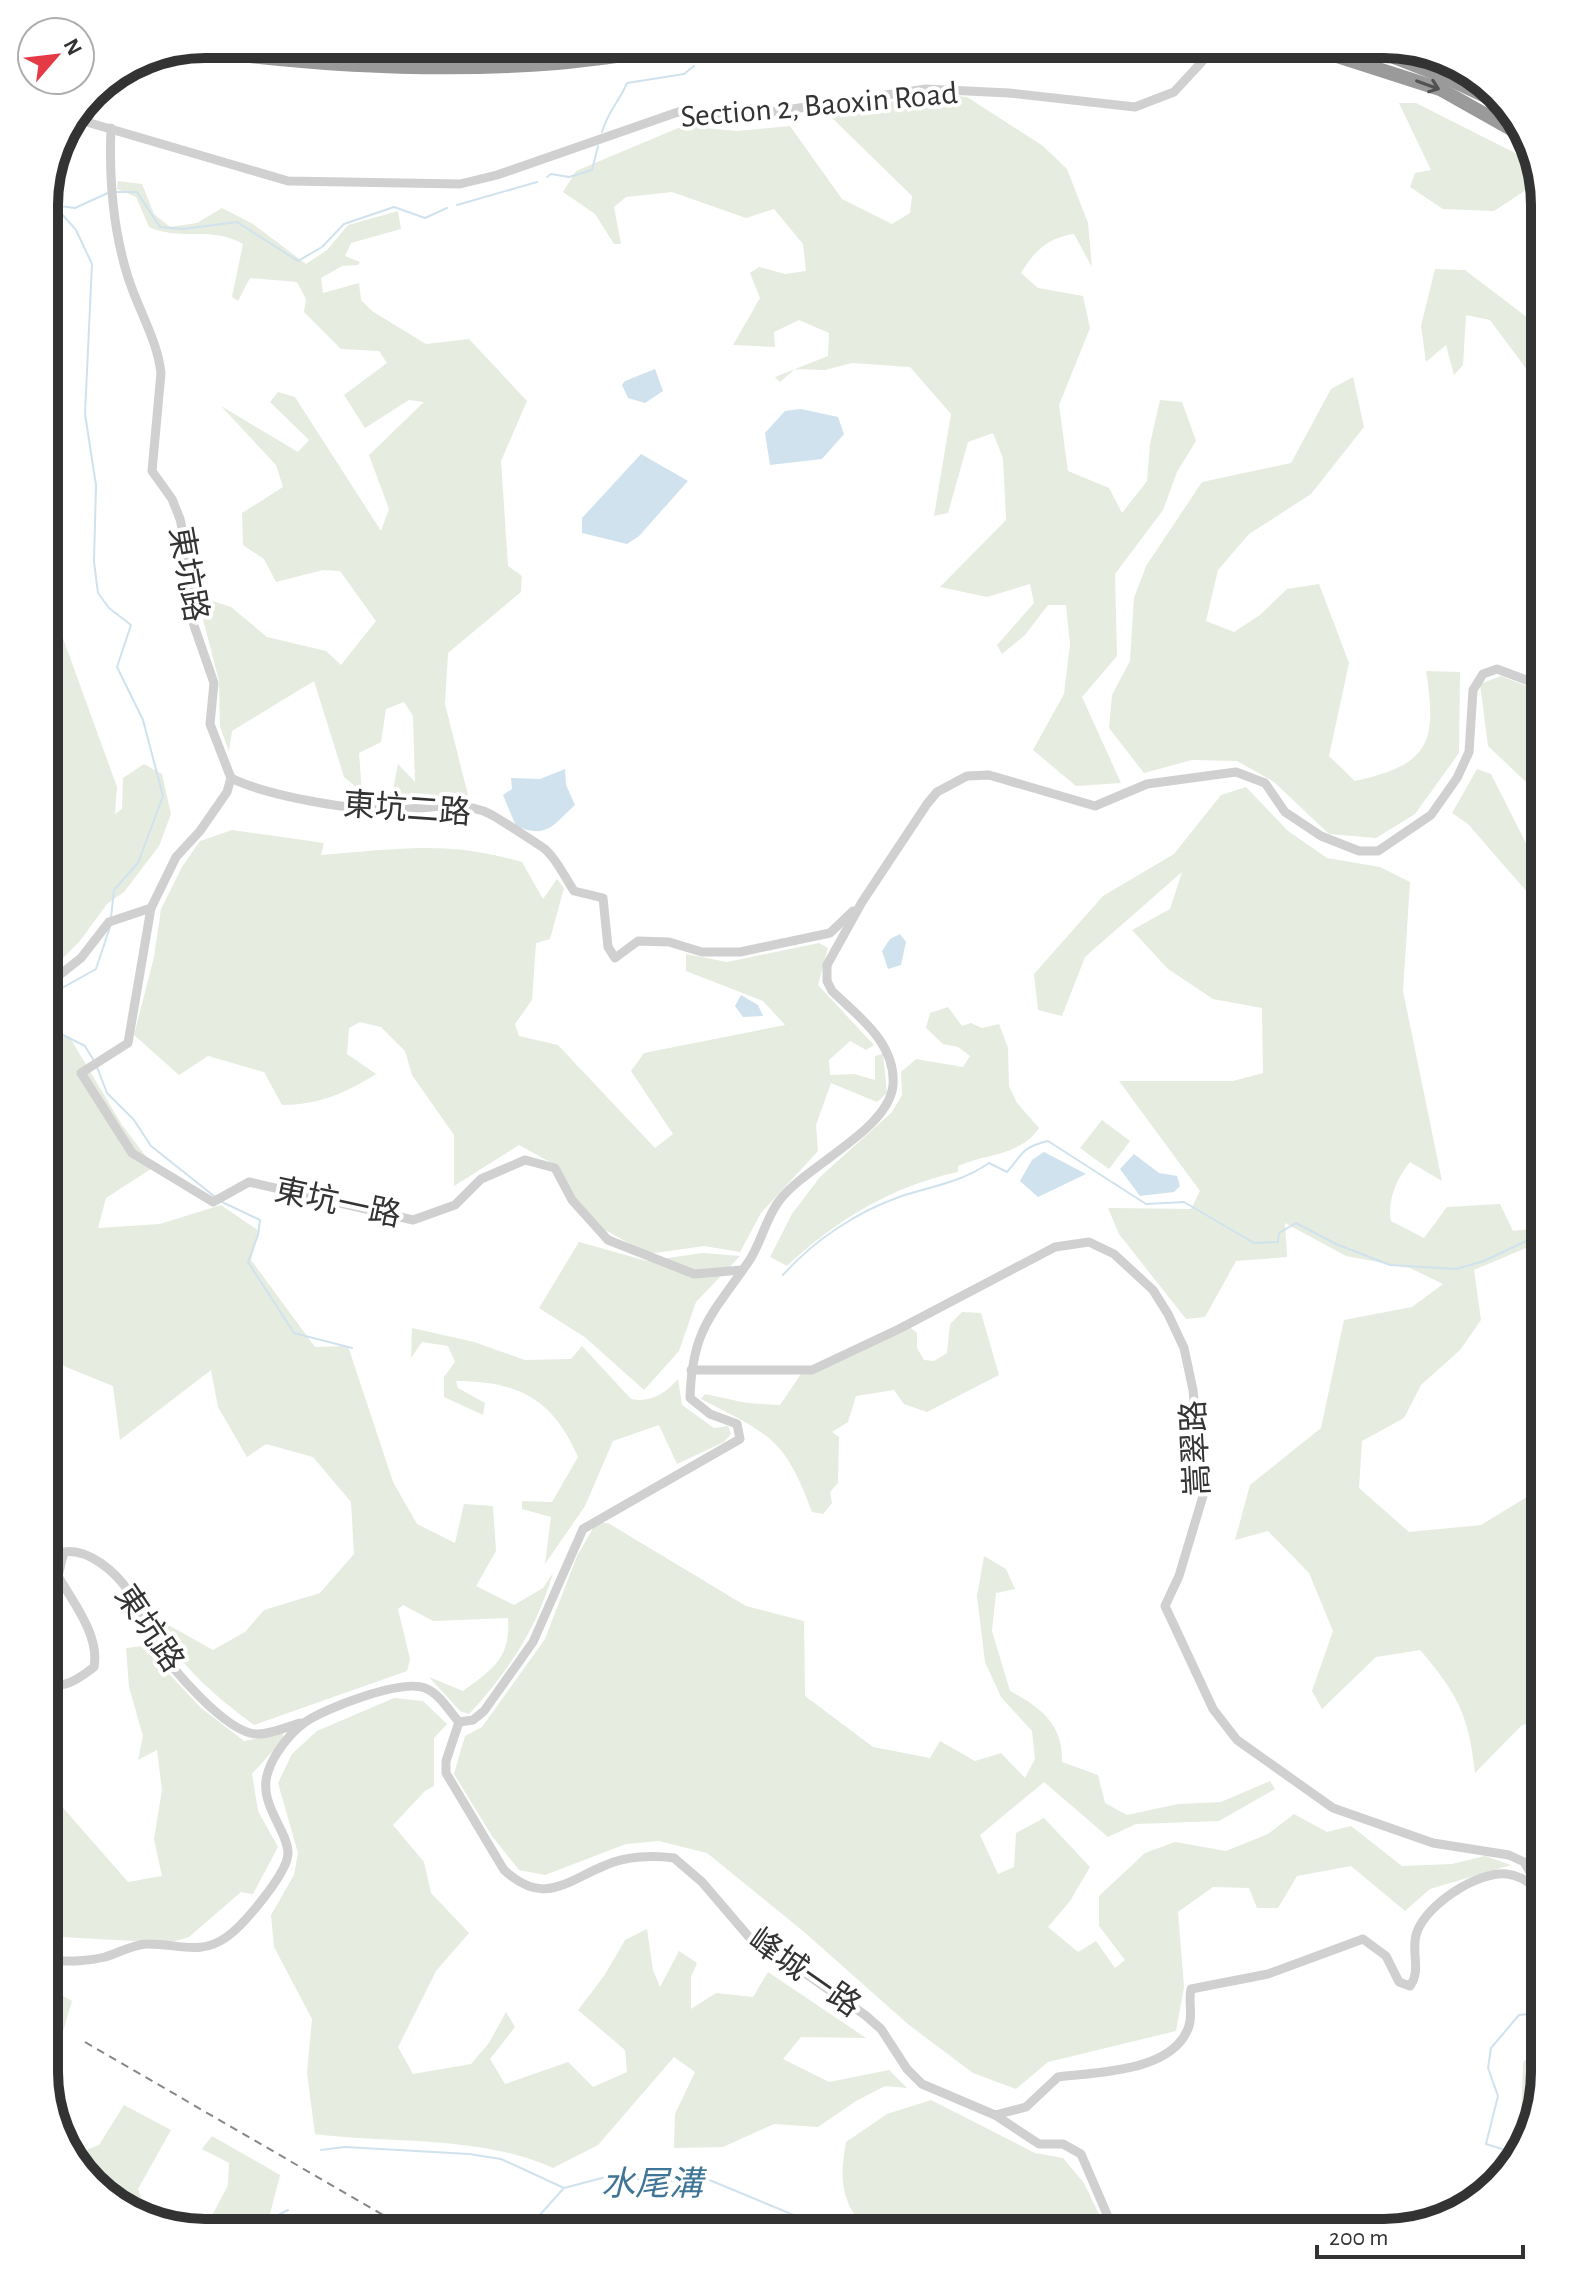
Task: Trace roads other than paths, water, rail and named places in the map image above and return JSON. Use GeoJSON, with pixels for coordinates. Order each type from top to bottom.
{"type":"FeatureCollection","features":[{"type":"Feature","properties":{"kind":"highway"},"geometry":{"type":"LineString","coordinates":[[269,58],[433,67],[556,63],[596,58]]}},
{"type":"Feature","properties":{"kind":"highway"},"geometry":{"type":"LineString","coordinates":[[1344,58],[1440,89],[1508,127]]}},
{"type":"Feature","properties":{"kind":"highway"},"geometry":{"type":"LineString","coordinates":[[1394,58],[1482,95]]}},
{"type":"Feature","properties":{"kind":"street","name":"Section 2, Baoxin Road"},"geometry":{"type":"LineString","coordinates":[[85,121],[288,181],[460,184],[497,175],[678,112],[753,115],[926,89],[1009,93],[1135,107],[1174,92],[1205,58]]}},
{"type":"Feature","properties":{"kind":"street","name":"東坑路"},"geometry":{"type":"LineString","coordinates":[[111,128],[113,192],[126,272],[159,357],[152,471],[172,499],[180,519],[187,552],[191,617],[214,683],[210,724],[231,778]]}},
{"type":"Feature","properties":{"kind":"street"},"geometry":{"type":"LineString","coordinates":[[58,1960],[102,1957],[144,1944],[201,1950],[229,1936],[249,1917],[285,1864],[285,1842],[266,1791],[268,1772],[293,1732],[307,1721],[374,1694],[405,1686],[424,1688],[437,1696],[459,1722],[473,1720],[484,1711],[533,1642],[583,1529],[740,1439],[737,1424],[710,1414],[690,1398],[691,1370],[709,1313],[742,1270],[778,1203],[795,1184],[866,1126],[885,1107],[891,1093],[889,1054],[883,1042],[827,981],[830,956],[862,902],[937,792],[967,776],[989,775],[1095,806],[1147,784],[1236,772],[1257,776],[1285,812],[1321,836],[1359,851],[1378,851],[1431,815],[1457,778],[1469,752],[1473,690],[1483,674],[1497,669],[1531,682]]}},
{"type":"Feature","properties":{"kind":"street","name":"東坑二路"},"geometry":{"type":"LineString","coordinates":[[231,778],[248,787],[331,803],[397,810],[427,806],[489,813],[545,848],[574,891],[603,898],[608,947],[615,958],[638,941],[719,953],[812,938],[830,933],[862,902]]}},
{"type":"Feature","properties":{"kind":"street"},"geometry":{"type":"LineString","coordinates":[[58,976],[81,958],[109,922],[151,908],[176,857],[200,831],[227,792],[231,778]]}},
{"type":"Feature","properties":{"kind":"street","name":"東坑一路"},"geometry":{"type":"LineString","coordinates":[[151,908],[128,1043],[81,1073],[132,1153],[213,1202],[249,1182],[413,1220],[455,1205],[481,1179],[525,1160],[555,1168],[572,1200],[608,1240],[694,1274],[742,1270]]}},
{"type":"Feature","properties":{"kind":"street","name":"嵩翠路"},"geometry":{"type":"LineString","coordinates":[[691,1370],[812,1370],[899,1329],[1055,1247],[1089,1242],[1114,1254],[1153,1290],[1184,1348],[1193,1390],[1203,1496],[1179,1576],[1165,1606],[1170,1625],[1225,1728],[1333,1808],[1433,1843],[1509,1855],[1524,1862],[1531,1871]]}},
{"type":"Feature","properties":{"kind":"street","name":"東坑路"},"geometry":{"type":"LineString","coordinates":[[58,1686],[74,1681],[94,1667],[95,1661],[87,1626],[58,1576],[64,1552],[75,1550],[90,1556],[119,1579],[130,1593],[148,1636],[197,1695],[223,1718],[241,1730],[258,1735],[307,1721]]}},
{"type":"Feature","properties":{"kind":"street","name":"峰城一路"},"geometry":{"type":"LineString","coordinates":[[459,1722],[446,1761],[446,1773],[504,1870],[514,1879],[528,1888],[566,1886],[608,1864],[625,1859],[674,1858],[702,1882],[755,1944],[776,1953],[881,2029],[907,2069],[922,2084],[995,2115],[1027,2139],[1039,2144],[1063,2144],[1081,2154],[1109,2219]]}},
{"type":"Feature","properties":{"kind":"street"},"geometry":{"type":"LineString","coordinates":[[995,2115],[1026,2107],[1058,2077],[1086,2077],[1147,2065],[1181,2041],[1188,2029],[1191,1989],[1199,1985],[1247,1980],[1363,1939],[1386,1956],[1399,1982],[1410,1986],[1415,1979],[1415,1935],[1420,1924],[1442,1903],[1478,1879],[1505,1873],[1517,1876],[1531,1886]]}},
{"type":"Feature","properties":{"kind":"water"},"geometry":{"type":"Polygon","coordinates":[[[655,369],[663,391],[645,403],[628,398],[622,385],[625,381],[655,369]]]}},
{"type":"Feature","properties":{"kind":"water"},"geometry":{"type":"Polygon","coordinates":[[[801,409],[838,417],[844,434],[822,459],[770,465],[765,433],[785,411],[801,409]]]}},
{"type":"Feature","properties":{"kind":"water"},"geometry":{"type":"Polygon","coordinates":[[[641,454],[688,481],[639,536],[627,544],[582,533],[582,518],[641,454]]]}},
{"type":"Feature","properties":{"kind":"water"},"geometry":{"type":"Polygon","coordinates":[[[565,769],[566,785],[575,805],[542,831],[516,826],[503,795],[512,789],[511,778],[540,779],[565,769]]]}},
{"type":"Feature","properties":{"kind":"water"},"geometry":{"type":"Polygon","coordinates":[[[900,934],[906,942],[901,965],[888,969],[882,951],[890,939],[900,934]]]}},
{"type":"Feature","properties":{"kind":"water"},"geometry":{"type":"Polygon","coordinates":[[[741,995],[758,1005],[763,1016],[743,1017],[735,1006],[741,995]]]}},
{"type":"Feature","properties":{"kind":"water"},"geometry":{"type":"Polygon","coordinates":[[[1044,1152],[1086,1174],[1038,1197],[1020,1181],[1032,1160],[1044,1152]]]}},
{"type":"Feature","properties":{"kind":"water"},"geometry":{"type":"Polygon","coordinates":[[[1134,1154],[1159,1173],[1177,1176],[1180,1186],[1174,1192],[1140,1196],[1120,1169],[1134,1154]]]}},
{"type":"Feature","properties":{"kind":"waterway"},"geometry":{"type":"LineString","coordinates":[[602,132],[627,83],[684,74],[694,66]]}},
{"type":"Feature","properties":{"kind":"waterway"},"geometry":{"type":"LineString","coordinates":[[127,81],[150,74]]}},
{"type":"Feature","properties":{"kind":"waterway"},"geometry":{"type":"LineString","coordinates":[[547,177],[551,174],[569,177],[592,170],[598,146]]}},
{"type":"Feature","properties":{"kind":"waterway"},"geometry":{"type":"LineString","coordinates":[[457,205],[537,182]]}},
{"type":"Feature","properties":{"kind":"waterway"},"geometry":{"type":"LineString","coordinates":[[58,206],[75,208],[110,192]]}},
{"type":"Feature","properties":{"kind":"waterway"},"geometry":{"type":"LineString","coordinates":[[116,192],[137,192],[160,227],[183,229],[237,222],[298,261],[322,247],[344,224],[394,207],[425,218],[447,208]]}},
{"type":"Feature","properties":{"kind":"waterway"},"geometry":{"type":"LineString","coordinates":[[58,210],[76,230],[92,264],[85,414],[96,485],[94,562],[98,593],[109,608],[131,625],[117,667],[143,720],[163,796],[138,863],[114,890],[111,917]]}},
{"type":"Feature","properties":{"kind":"waterway"},"geometry":{"type":"LineString","coordinates":[[58,990],[96,969],[110,927]]}},
{"type":"Feature","properties":{"kind":"waterway"},"geometry":{"type":"LineString","coordinates":[[58,1013],[61,1034],[58,1035]]}},
{"type":"Feature","properties":{"kind":"waterway"},"geometry":{"type":"LineString","coordinates":[[61,1034],[85,1046],[94,1061]]}},
{"type":"Feature","properties":{"kind":"waterway"},"geometry":{"type":"LineString","coordinates":[[97,1067],[107,1093],[134,1120],[151,1146],[214,1196]]}},
{"type":"Feature","properties":{"kind":"waterway"},"geometry":{"type":"LineString","coordinates":[[783,1275],[823,1239],[869,1210],[958,1179],[989,1163],[1007,1172],[1027,1149],[1048,1141],[1146,1204],[1184,1202],[1254,1243],[1278,1242],[1279,1233],[1296,1223],[1336,1244],[1390,1265],[1456,1269],[1484,1261],[1531,1239]]}},
{"type":"Feature","properties":{"kind":"waterway"},"geometry":{"type":"LineString","coordinates":[[222,1202],[260,1220],[248,1262],[294,1333],[352,1348]]}},
{"type":"Feature","properties":{"kind":"waterway","name":"水尾溝"},"geometry":{"type":"LineString","coordinates":[[1507,2151],[1486,2144],[1498,2096],[1488,2068],[1491,2048],[1519,2015],[1531,2014]]}},
{"type":"Feature","properties":{"kind":"waterway","name":"水尾溝"},"geometry":{"type":"LineString","coordinates":[[321,2150],[345,2147],[469,2154],[501,2159],[564,2188],[610,2176],[660,2182],[707,2179],[803,2219]]}},
{"type":"Feature","properties":{"kind":"waterway"},"geometry":{"type":"LineString","coordinates":[[537,2219],[563,2189]]}},
{"type":"Feature","properties":{"kind":"waterway","name":"水尾溝"},"geometry":{"type":"LineString","coordinates":[[277,2219],[288,2210]]}},
{"type":"Feature","properties":{"kind":"railway"},"geometry":{"type":"LineString","coordinates":[[85,2042],[390,2219]]}}]}
